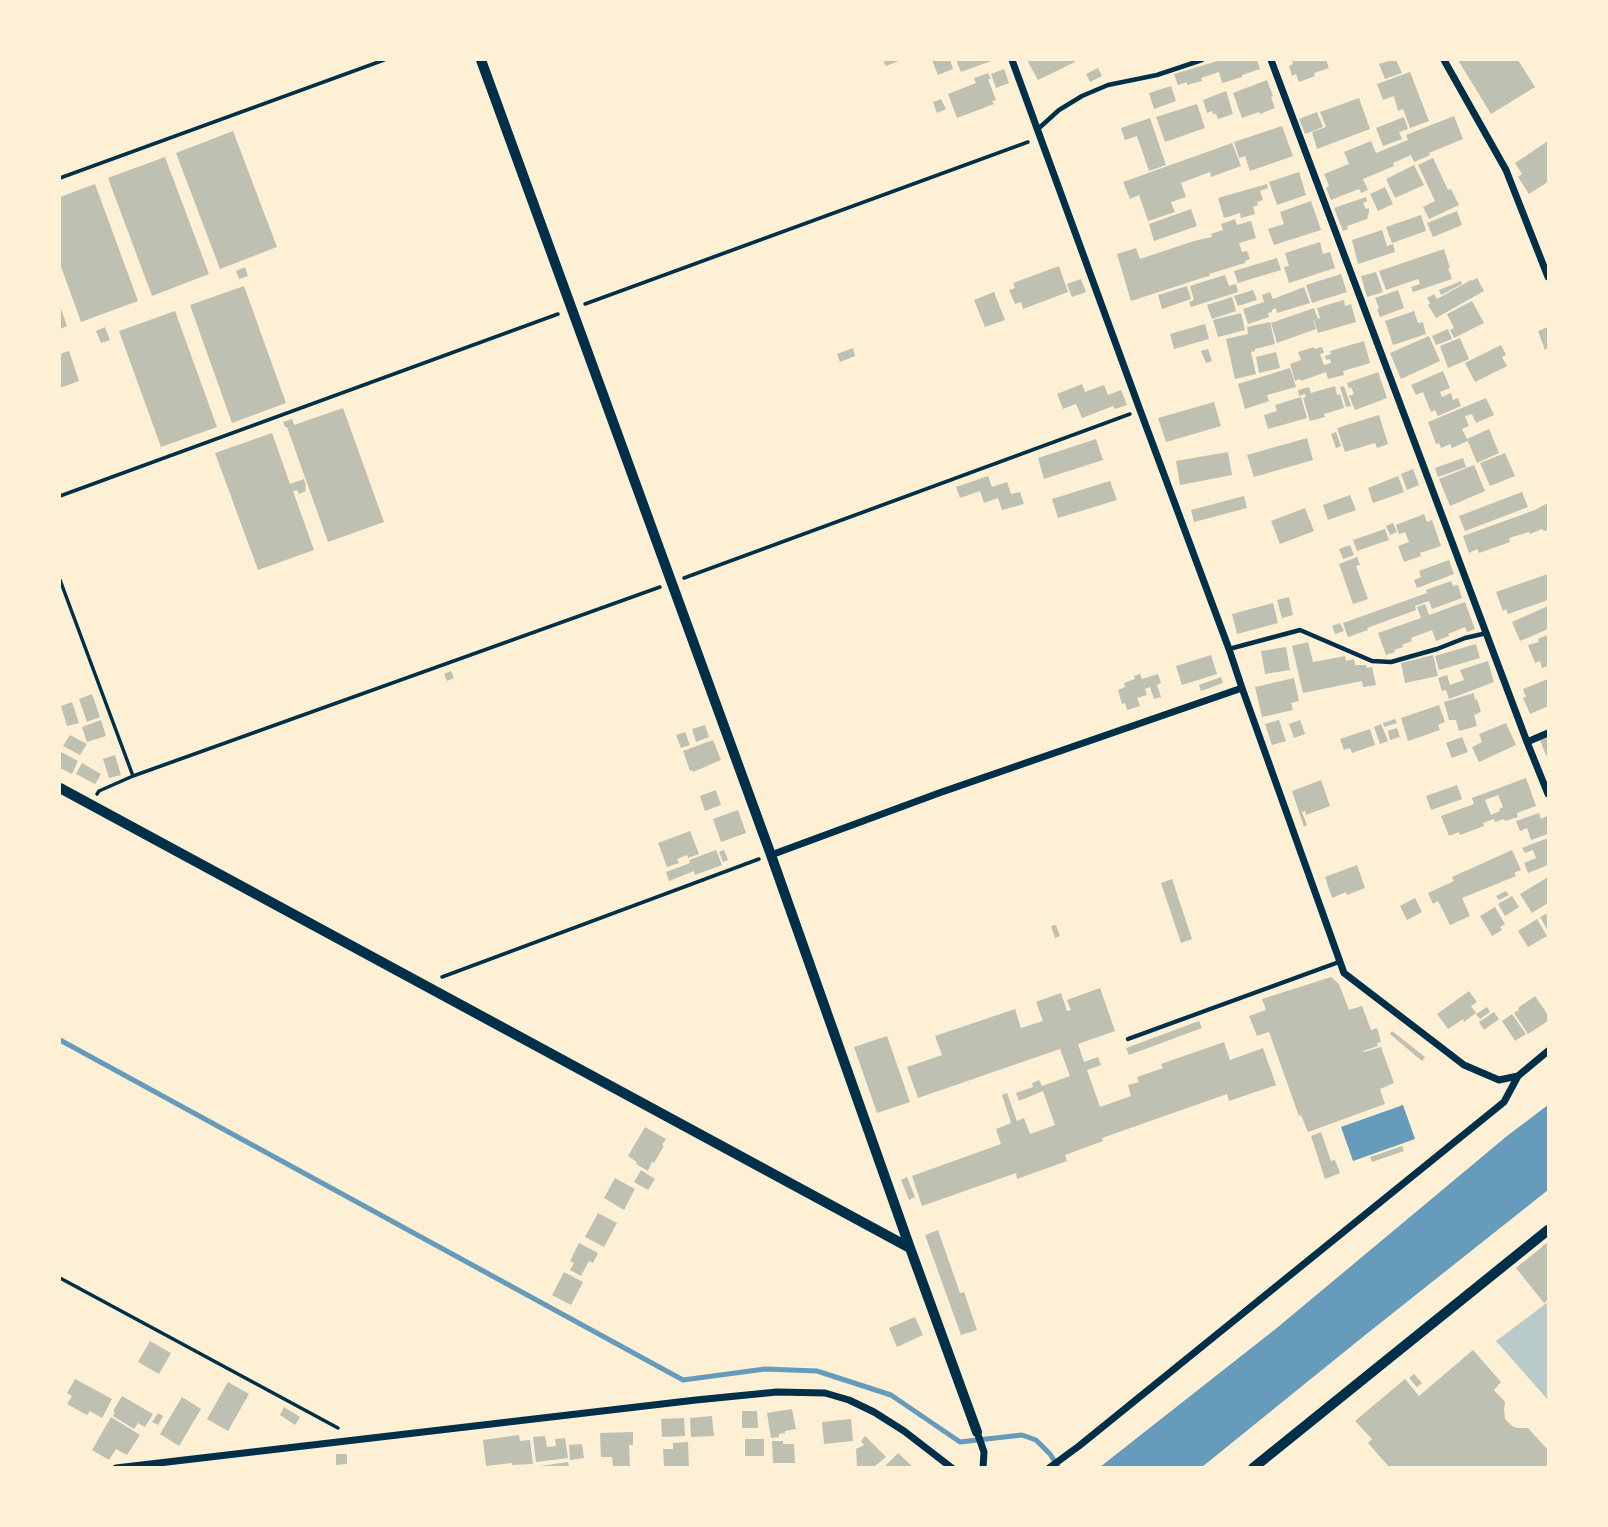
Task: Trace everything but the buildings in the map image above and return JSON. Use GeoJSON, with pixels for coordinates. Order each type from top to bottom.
{"type":"FeatureCollection","features":[{"type":"Feature","properties":{"kind":"street"},"geometry":{"type":"LineString","coordinates":[[481,60],[771,855],[977,1432],[983,1449],[983,1468]]}},
{"type":"Feature","properties":{"kind":"street"},"geometry":{"type":"LineString","coordinates":[[1012,60],[1229,649],[1344,973],[1464,1065],[1499,1080],[1518,1076]]}},
{"type":"Feature","properties":{"kind":"street"},"geometry":{"type":"LineString","coordinates":[[1271,60],[1527,742],[1549,794]]}},
{"type":"Feature","properties":{"kind":"street"},"geometry":{"type":"LineString","coordinates":[[1444,60],[1506,170],[1549,277]]}},
{"type":"Feature","properties":{"kind":"street"},"geometry":{"type":"LineString","coordinates":[[771,855],[939,793],[1242,688]]}},
{"type":"Feature","properties":{"kind":"street"},"geometry":{"type":"LineString","coordinates":[[1527,742],[1549,733]]}},
{"type":"Feature","properties":{"kind":"street"},"geometry":{"type":"LineString","coordinates":[[60,788],[910,1248]]}},
{"type":"Feature","properties":{"kind":"street"},"geometry":{"type":"LineString","coordinates":[[1049,1468],[1504,1102],[1518,1076],[1549,1051]]}},
{"type":"Feature","properties":{"kind":"street"},"geometry":{"type":"LineString","coordinates":[[1253,1468],[1549,1230]]}},
{"type":"Feature","properties":{"kind":"street"},"geometry":{"type":"LineString","coordinates":[[116,1468],[777,1392],[825,1393],[849,1400],[904,1431],[952,1468]]}},
{"type":"Feature","properties":{"kind":"lane"},"geometry":{"type":"LineString","coordinates":[[1038,133],[1059,110],[1082,96],[1108,85],[1157,75],[1202,60]]}},
{"type":"Feature","properties":{"kind":"lane"},"geometry":{"type":"LineString","coordinates":[[1229,649],[1300,630],[1372,661],[1391,662],[1487,633]]}},
{"type":"Feature","properties":{"kind":"lane"},"geometry":{"type":"LineString","coordinates":[[1128,1039],[1339,962]]}},
{"type":"Feature","properties":{"kind":"path"},"geometry":{"type":"LineString","coordinates":[[60,178],[384,60]]}},
{"type":"Feature","properties":{"kind":"path"},"geometry":{"type":"LineString","coordinates":[[60,496],[572,310],[1038,133]]}},
{"type":"Feature","properties":{"kind":"path"},"geometry":{"type":"LineString","coordinates":[[90,805],[99,792],[133,776],[1140,411]]}},
{"type":"Feature","properties":{"kind":"path"},"geometry":{"type":"LineString","coordinates":[[60,580],[133,776]]}},
{"type":"Feature","properties":{"kind":"path"},"geometry":{"type":"LineString","coordinates":[[421,985],[771,855]]}},
{"type":"Feature","properties":{"kind":"path"},"geometry":{"type":"LineString","coordinates":[[60,1278],[359,1440]]}},
{"type":"Feature","properties":{"kind":"shaded area"},"geometry":{"type":"Polygon","coordinates":[[[1548,1302],[1548,1400],[1496,1341],[1548,1302]]]}},
{"type":"Feature","properties":{"kind":"water"},"geometry":{"type":"Polygon","coordinates":[[[1403,1105],[1415,1139],[1353,1161],[1341,1127],[1403,1105]]]}},
{"type":"Feature","properties":{"kind":"water"},"geometry":{"type":"Polygon","coordinates":[[[1548,1105],[1548,1190],[1202,1467],[1100,1467],[1278,1327],[1548,1105]]]}},
{"type":"Feature","properties":{"kind":"waterway"},"geometry":{"type":"LineString","coordinates":[[60,1040],[683,1380],[765,1369],[817,1371],[891,1395],[960,1442],[1022,1435],[1036,1440],[1059,1468]]}}]}
